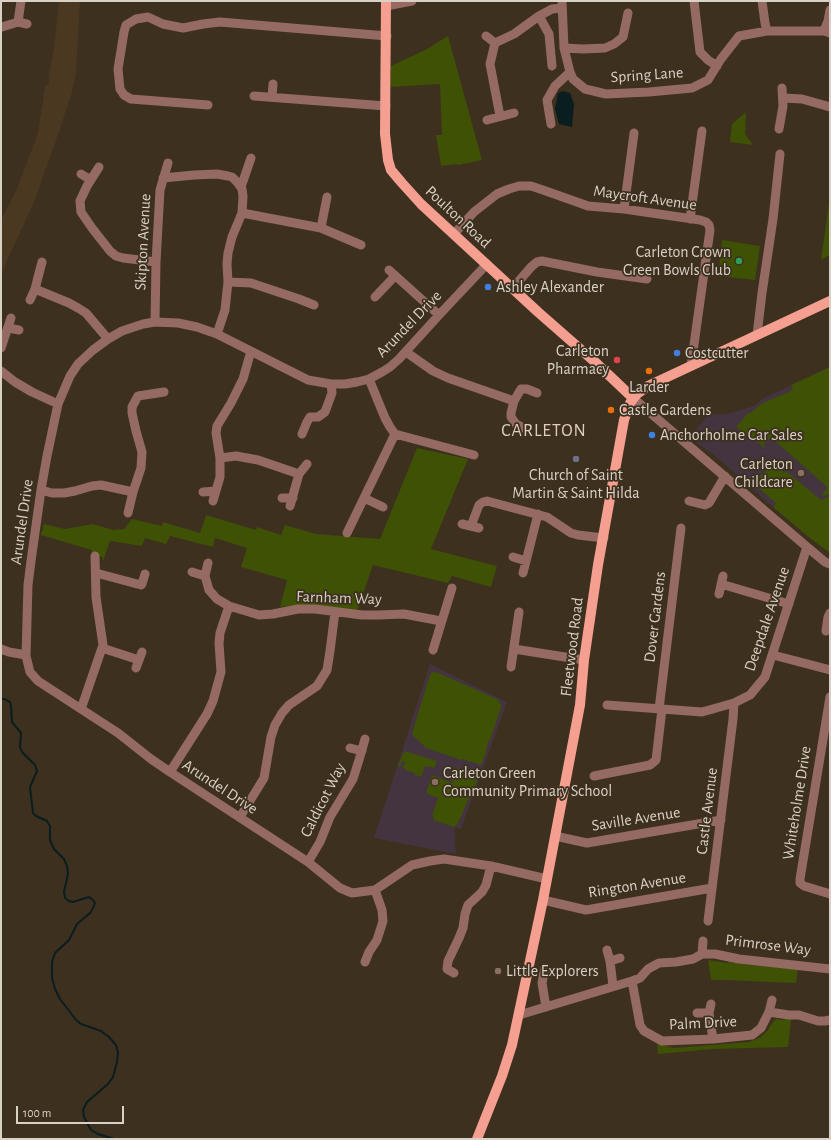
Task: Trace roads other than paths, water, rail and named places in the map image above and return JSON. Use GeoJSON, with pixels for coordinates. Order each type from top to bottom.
{"type":"FeatureCollection","features":[{"type":"Feature","properties":{"kind":"main road","name":"Poulton Road"},"geometry":{"type":"LineString","coordinates":[[386,3],[386,134],[388,160],[391,170],[421,204],[633,398]]}},
{"type":"Feature","properties":{"kind":"main road"},"geometry":{"type":"LineString","coordinates":[[633,398],[648,386],[830,301]]}},
{"type":"Feature","properties":{"kind":"main road","name":"Fleetwood Road"},"geometry":{"type":"LineString","coordinates":[[477,1139],[502,1076],[512,1046],[519,1015],[543,900],[580,705],[584,660],[598,565],[624,420],[633,398]]}},
{"type":"Feature","properties":{"kind":"street"},"geometry":{"type":"LineString","coordinates":[[2,27],[23,23],[21,1]]}},
{"type":"Feature","properties":{"kind":"street"},"geometry":{"type":"LineString","coordinates":[[386,3],[412,1]]}},
{"type":"Feature","properties":{"kind":"street"},"geometry":{"type":"LineString","coordinates":[[694,1],[700,52],[717,66]]}},
{"type":"Feature","properties":{"kind":"street"},"geometry":{"type":"LineString","coordinates":[[762,1],[767,31]]}},
{"type":"Feature","properties":{"kind":"street"},"geometry":{"type":"LineString","coordinates":[[495,43],[514,34],[540,16],[562,4]]}},
{"type":"Feature","properties":{"kind":"street","name":"Spring Lane"},"geometry":{"type":"LineString","coordinates":[[562,4],[564,48],[573,79],[585,89],[606,94],[692,88],[708,80],[721,59],[739,36],[767,31],[827,32]]}},
{"type":"Feature","properties":{"kind":"street"},"geometry":{"type":"LineString","coordinates":[[827,32],[830,10]]}},
{"type":"Feature","properties":{"kind":"street"},"geometry":{"type":"LineString","coordinates":[[564,48],[605,48],[614,44],[623,37],[628,13]]}},
{"type":"Feature","properties":{"kind":"street"},"geometry":{"type":"LineString","coordinates":[[540,16],[549,34],[552,66]]}},
{"type":"Feature","properties":{"kind":"street"},"geometry":{"type":"LineString","coordinates":[[208,105],[195,100],[128,98],[120,89],[118,70],[124,29],[126,25],[136,18],[148,17],[163,24],[183,28],[220,22],[387,36]]}},
{"type":"Feature","properties":{"kind":"street"},"geometry":{"type":"LineString","coordinates":[[486,36],[495,43]]}},
{"type":"Feature","properties":{"kind":"street"},"geometry":{"type":"LineString","coordinates":[[495,43],[490,64],[500,116]]}},
{"type":"Feature","properties":{"kind":"street"},"geometry":{"type":"LineString","coordinates":[[551,124],[548,100],[555,86],[570,72]]}},
{"type":"Feature","properties":{"kind":"street"},"geometry":{"type":"LineString","coordinates":[[272,97],[273,84]]}},
{"type":"Feature","properties":{"kind":"street"},"geometry":{"type":"LineString","coordinates":[[779,129],[783,98],[782,88]]}},
{"type":"Feature","properties":{"kind":"street"},"geometry":{"type":"LineString","coordinates":[[254,96],[386,106]]}},
{"type":"Feature","properties":{"kind":"street"},"geometry":{"type":"LineString","coordinates":[[783,98],[802,100],[830,107]]}},
{"type":"Feature","properties":{"kind":"street"},"geometry":{"type":"LineString","coordinates":[[487,120],[514,113]]}},
{"type":"Feature","properties":{"kind":"street"},"geometry":{"type":"LineString","coordinates":[[690,219],[702,131]]}},
{"type":"Feature","properties":{"kind":"street"},"geometry":{"type":"LineString","coordinates":[[624,209],[634,133]]}},
{"type":"Feature","properties":{"kind":"street"},"geometry":{"type":"LineString","coordinates":[[757,335],[773,219],[780,154]]}},
{"type":"Feature","properties":{"kind":"street"},"geometry":{"type":"LineString","coordinates":[[217,334],[225,310],[228,282],[228,253],[232,237],[242,213],[243,196],[241,186],[251,158]]}},
{"type":"Feature","properties":{"kind":"street","name":"Skipton Avenue"},"geometry":{"type":"LineString","coordinates":[[155,322],[156,262],[160,190],[168,163]]}},
{"type":"Feature","properties":{"kind":"street"},"geometry":{"type":"LineString","coordinates":[[99,167],[76,208],[81,212],[110,251],[116,256],[156,262]]}},
{"type":"Feature","properties":{"kind":"street"},"geometry":{"type":"LineString","coordinates":[[81,174],[91,180]]}},
{"type":"Feature","properties":{"kind":"street"},"geometry":{"type":"LineString","coordinates":[[163,178],[217,174],[232,177],[241,186]]}},
{"type":"Feature","properties":{"kind":"street","name":"Maycroft Avenue"},"geometry":{"type":"LineString","coordinates":[[454,234],[474,212],[497,194],[519,186],[531,186],[588,206],[624,209],[706,222],[709,225],[710,230],[691,366]]}},
{"type":"Feature","properties":{"kind":"street"},"geometry":{"type":"LineString","coordinates":[[321,228],[327,197]]}},
{"type":"Feature","properties":{"kind":"street"},"geometry":{"type":"LineString","coordinates":[[242,213],[347,234],[361,245]]}},
{"type":"Feature","properties":{"kind":"street"},"geometry":{"type":"LineString","coordinates":[[513,288],[531,267],[537,262],[542,261],[597,272],[647,279]]}},
{"type":"Feature","properties":{"kind":"street"},"geometry":{"type":"LineString","coordinates":[[30,300],[35,289],[42,262]]}},
{"type":"Feature","properties":{"kind":"street","name":"Arundel Drive"},"geometry":{"type":"LineString","coordinates":[[487,264],[406,352],[390,367],[369,379],[344,384],[331,384],[308,380],[217,334],[197,327],[178,323],[155,322],[143,324],[122,331],[93,350],[78,364],[70,376],[58,404],[41,490],[28,585],[26,655],[30,672],[35,678],[118,733],[170,772],[308,862],[340,888],[352,892],[367,892],[375,890],[405,869],[430,861],[444,859],[491,866],[547,879]]}},
{"type":"Feature","properties":{"kind":"street"},"geometry":{"type":"LineString","coordinates":[[375,297],[392,273],[439,315]]}},
{"type":"Feature","properties":{"kind":"street"},"geometry":{"type":"LineString","coordinates":[[228,282],[251,283],[301,296],[314,306]]}},
{"type":"Feature","properties":{"kind":"street"},"geometry":{"type":"LineString","coordinates":[[35,289],[69,303],[86,313],[108,339]]}},
{"type":"Feature","properties":{"kind":"street"},"geometry":{"type":"LineString","coordinates":[[1,348],[11,318]]}},
{"type":"Feature","properties":{"kind":"street"},"geometry":{"type":"LineString","coordinates":[[8,328],[19,330]]}},
{"type":"Feature","properties":{"kind":"street"},"geometry":{"type":"LineString","coordinates":[[213,501],[220,477],[220,458],[216,433],[217,426],[231,403],[242,379],[252,351]]}},
{"type":"Feature","properties":{"kind":"street"},"geometry":{"type":"LineString","coordinates":[[406,352],[433,371],[448,378],[514,401]]}},
{"type":"Feature","properties":{"kind":"street"},"geometry":{"type":"LineString","coordinates":[[1,371],[15,382],[32,392],[58,404]]}},
{"type":"Feature","properties":{"kind":"street"},"geometry":{"type":"LineString","coordinates":[[369,379],[385,418],[395,434],[474,455]]}},
{"type":"Feature","properties":{"kind":"street"},"geometry":{"type":"LineString","coordinates":[[302,434],[310,417],[318,417],[325,412],[332,392],[331,384]]}},
{"type":"Feature","properties":{"kind":"street"},"geometry":{"type":"LineString","coordinates":[[523,428],[516,424],[511,417],[514,401],[521,389],[528,389],[537,393]]}},
{"type":"Feature","properties":{"kind":"street"},"geometry":{"type":"LineString","coordinates":[[128,514],[141,468],[142,452],[132,413],[136,393],[164,392]]}},
{"type":"Feature","properties":{"kind":"street"},"geometry":{"type":"LineString","coordinates":[[633,398],[807,547],[825,562],[830,564]]}},
{"type":"Feature","properties":{"kind":"street"},"geometry":{"type":"LineString","coordinates":[[347,533],[395,434]]}},
{"type":"Feature","properties":{"kind":"street"},"geometry":{"type":"LineString","coordinates":[[220,458],[236,456],[258,460],[299,474]]}},
{"type":"Feature","properties":{"kind":"street"},"geometry":{"type":"LineString","coordinates":[[282,498],[291,502],[299,474],[307,464]]}},
{"type":"Feature","properties":{"kind":"street"},"geometry":{"type":"LineString","coordinates":[[688,501],[705,506],[710,503],[725,476]]}},
{"type":"Feature","properties":{"kind":"street"},"geometry":{"type":"LineString","coordinates":[[41,490],[52,493],[64,493],[101,485],[133,492]]}},
{"type":"Feature","properties":{"kind":"street"},"geometry":{"type":"LineString","coordinates":[[203,492],[216,491]]}},
{"type":"Feature","properties":{"kind":"street"},"geometry":{"type":"LineString","coordinates":[[364,498],[383,507]]}},
{"type":"Feature","properties":{"kind":"street"},"geometry":{"type":"LineString","coordinates":[[471,526],[479,505],[483,502],[491,502],[547,517],[572,533],[578,535],[604,538]]}},
{"type":"Feature","properties":{"kind":"street"},"geometry":{"type":"LineString","coordinates":[[523,573],[538,514]]}},
{"type":"Feature","properties":{"kind":"street","name":"Dover Gardens"},"geometry":{"type":"LineString","coordinates":[[594,776],[650,765],[656,760],[681,528]]}},
{"type":"Feature","properties":{"kind":"street","name":"Deepdale Avenue"},"geometry":{"type":"LineString","coordinates":[[607,704],[702,712],[734,703],[750,695],[758,687],[765,676],[807,547]]}},
{"type":"Feature","properties":{"kind":"street"},"geometry":{"type":"LineString","coordinates":[[81,709],[103,645],[96,597],[95,556]]}},
{"type":"Feature","properties":{"kind":"street"},"geometry":{"type":"LineString","coordinates":[[513,557],[526,561]]}},
{"type":"Feature","properties":{"kind":"street"},"geometry":{"type":"LineString","coordinates":[[192,572],[204,576],[208,563]]}},
{"type":"Feature","properties":{"kind":"street"},"geometry":{"type":"LineString","coordinates":[[96,573],[141,585],[145,574]]}},
{"type":"Feature","properties":{"kind":"street","name":"Farnham Way"},"geometry":{"type":"LineString","coordinates":[[204,576],[209,590],[217,599],[229,606],[259,615],[298,609],[315,609],[378,615],[404,614],[441,621]]}},
{"type":"Feature","properties":{"kind":"street"},"geometry":{"type":"LineString","coordinates":[[719,594],[722,580],[789,604]]}},
{"type":"Feature","properties":{"kind":"street"},"geometry":{"type":"LineString","coordinates":[[433,650],[452,588]]}},
{"type":"Feature","properties":{"kind":"street"},"geometry":{"type":"LineString","coordinates":[[170,772],[207,714],[213,701],[221,672],[220,634],[229,606]]}},
{"type":"Feature","properties":{"kind":"street"},"geometry":{"type":"LineString","coordinates":[[240,817],[264,778],[271,737],[275,725],[282,713],[289,705],[317,686],[327,670],[335,612]]}},
{"type":"Feature","properties":{"kind":"street"},"geometry":{"type":"LineString","coordinates":[[510,667],[519,612]]}},
{"type":"Feature","properties":{"kind":"street"},"geometry":{"type":"LineString","coordinates":[[826,631],[830,613]]}},
{"type":"Feature","properties":{"kind":"street"},"geometry":{"type":"LineString","coordinates":[[102,648],[139,660]]}},
{"type":"Feature","properties":{"kind":"street"},"geometry":{"type":"LineString","coordinates":[[1,649],[26,655]]}},
{"type":"Feature","properties":{"kind":"street"},"geometry":{"type":"LineString","coordinates":[[514,649],[584,660]]}},
{"type":"Feature","properties":{"kind":"street"},"geometry":{"type":"LineString","coordinates":[[773,655],[830,670]]}},
{"type":"Feature","properties":{"kind":"street","name":"Whiteholme Drive"},"geometry":{"type":"LineString","coordinates":[[830,697],[800,883],[804,886],[830,894]]}},
{"type":"Feature","properties":{"kind":"street","name":"Castle Avenue"},"geometry":{"type":"LineString","coordinates":[[708,921],[734,703]]}},
{"type":"Feature","properties":{"kind":"street","name":"Caldicot Way"},"geometry":{"type":"LineString","coordinates":[[308,862],[320,842],[330,816],[352,779],[365,738]]}},
{"type":"Feature","properties":{"kind":"street","name":"Caldicot Way"},"geometry":{"type":"LineString","coordinates":[[350,748],[362,751]]}},
{"type":"Feature","properties":{"kind":"street","name":"Saville Avenue"},"geometry":{"type":"LineString","coordinates":[[555,836],[586,843],[721,820]]}},
{"type":"Feature","properties":{"kind":"street"},"geometry":{"type":"LineString","coordinates":[[448,972],[448,961],[463,928],[468,905],[482,892],[486,885],[491,866]]}},
{"type":"Feature","properties":{"kind":"street","name":"Rington Avenue"},"geometry":{"type":"LineString","coordinates":[[543,900],[586,910],[712,888]]}},
{"type":"Feature","properties":{"kind":"street"},"geometry":{"type":"LineString","coordinates":[[365,962],[369,952],[377,940],[384,921],[375,890]]}},
{"type":"Feature","properties":{"kind":"street","name":"Primrose Way"},"geometry":{"type":"LineString","coordinates":[[702,941],[702,954]]}},
{"type":"Feature","properties":{"kind":"street"},"geometry":{"type":"LineString","coordinates":[[359,949],[369,952]]}},
{"type":"Feature","properties":{"kind":"street"},"geometry":{"type":"LineString","coordinates":[[607,950],[610,961],[612,986]]}},
{"type":"Feature","properties":{"kind":"street","name":"Primrose Way"},"geometry":{"type":"LineString","coordinates":[[519,1015],[632,981],[640,978],[648,969],[659,963],[693,959],[702,954],[715,954],[739,959],[830,969]]}},
{"type":"Feature","properties":{"kind":"street"},"geometry":{"type":"LineString","coordinates":[[610,961],[620,958]]}},
{"type":"Feature","properties":{"kind":"street"},"geometry":{"type":"LineString","coordinates":[[545,968],[542,983],[546,1007]]}},
{"type":"Feature","properties":{"kind":"street","name":"Palm Drive"},"geometry":{"type":"LineString","coordinates":[[632,981],[640,1025],[644,1031],[662,1041],[713,1039],[752,1035],[761,1028],[769,1012],[772,1000]]}},
{"type":"Feature","properties":{"kind":"street"},"geometry":{"type":"LineString","coordinates":[[697,1012],[710,1009],[713,1039]]}},
{"type":"Feature","properties":{"kind":"street"},"geometry":{"type":"LineString","coordinates":[[769,1012],[799,1015],[818,1021],[830,1020]]}},
{"type":"Feature","properties":{"kind":"waterway"},"geometry":{"type":"LineString","coordinates":[[1,464],[1,470]]}},
{"type":"Feature","properties":{"kind":"waterway"},"geometry":{"type":"LineString","coordinates":[[1,699],[5,699],[10,702],[12,722],[21,733],[20,747],[22,752],[35,765],[37,771],[30,787],[33,813],[47,821],[50,826],[50,840],[54,849],[64,859],[67,866],[68,874],[64,892],[65,898],[73,902],[89,897],[95,903],[90,913],[77,924],[69,940],[55,953],[52,962],[52,978],[60,999],[76,1020],[81,1024],[101,1031],[116,1045],[118,1052],[113,1077],[108,1084],[87,1102],[83,1110],[84,1117],[91,1130],[114,1139]]}},
{"type":"Feature","properties":{"kind":"place","name":"Carleton Crown Green Bowls Club"},"geometry":{"type":"Point","coordinates":[739,261]}},
{"type":"Feature","properties":{"kind":"place","name":"Ashley Alexander"},"geometry":{"type":"Point","coordinates":[488,287]}},
{"type":"Feature","properties":{"kind":"place","name":"Costcutter"},"geometry":{"type":"Point","coordinates":[677,353]}},
{"type":"Feature","properties":{"kind":"place","name":"Carleton Pharmacy"},"geometry":{"type":"Point","coordinates":[617,360]}},
{"type":"Feature","properties":{"kind":"place","name":"Larder"},"geometry":{"type":"Point","coordinates":[649,371]}},
{"type":"Feature","properties":{"kind":"place","name":"Castle Gardens"},"geometry":{"type":"Point","coordinates":[611,410]}},
{"type":"Feature","properties":{"kind":"place","name":"Anchorholme Car Sales"},"geometry":{"type":"Point","coordinates":[652,435]}},
{"type":"Feature","properties":{"kind":"place","name":"Church of Saint Martin & Saint Hilda"},"geometry":{"type":"Point","coordinates":[576,459]}},
{"type":"Feature","properties":{"kind":"place","name":"Carleton Childcare"},"geometry":{"type":"Point","coordinates":[801,473]}},
{"type":"Feature","properties":{"kind":"place","name":"Carleton Green Community Primary School"},"geometry":{"type":"Point","coordinates":[435,782]}},
{"type":"Feature","properties":{"kind":"place","name":"Little Explorers"},"geometry":{"type":"Point","coordinates":[498,971]}},
{"type":"Feature","properties":{"kind":"district","name":"CARLETON"},"geometry":{"type":"Point","coordinates":[544,431]}}]}
